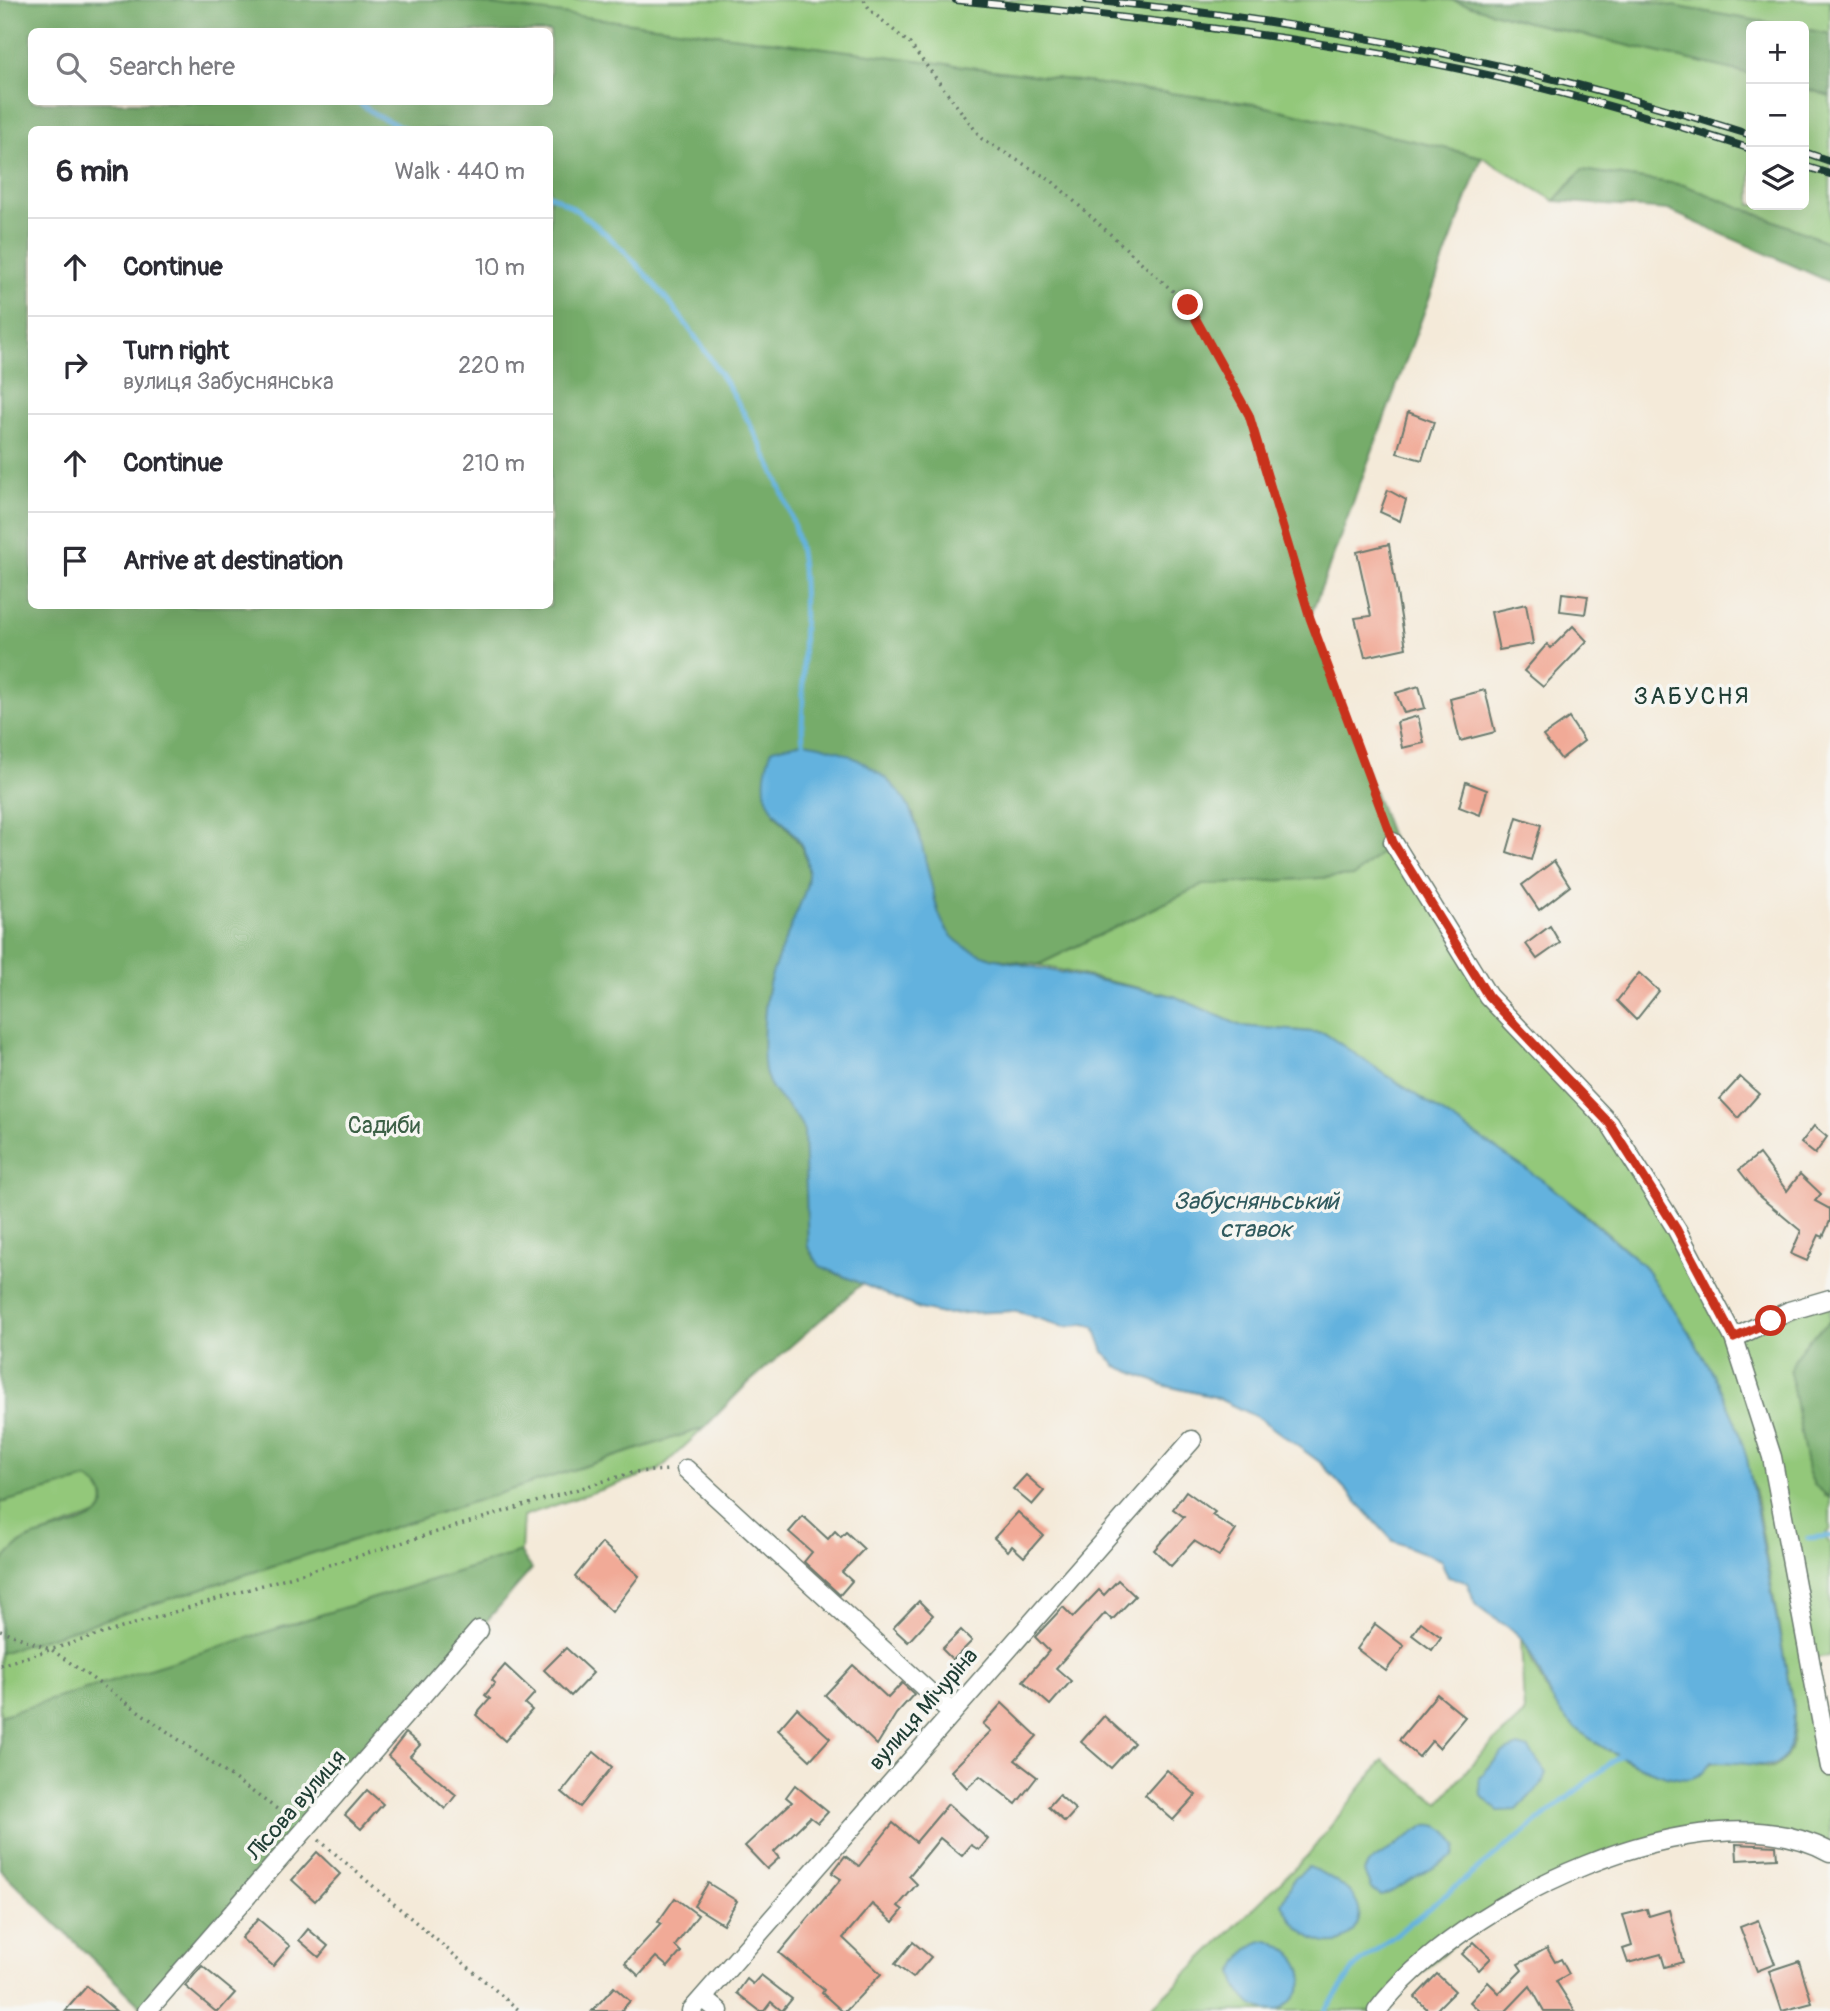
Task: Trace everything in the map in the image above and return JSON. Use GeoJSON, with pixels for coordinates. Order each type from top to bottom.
{"type":"FeatureCollection","features":[{"type":"Feature","properties":{"kind":"street"},"geometry":{"type":"LineString","coordinates":[[1393,842],[1488,996],[1610,1124],[1677,1230],[1734,1338],[1772,1457],[1830,1767]]}},
{"type":"Feature","properties":{"kind":"street"},"geometry":{"type":"LineString","coordinates":[[1734,1338],[1789,1311],[1830,1298]]}},
{"type":"Feature","properties":{"kind":"street","name":"вулиця Мічуріна"},"geometry":{"type":"LineString","coordinates":[[697,2004],[1192,1440]]}},
{"type":"Feature","properties":{"kind":"street"},"geometry":{"type":"LineString","coordinates":[[685,1469],[953,1713]]}},
{"type":"Feature","properties":{"kind":"street","name":"Лісова вулиця"},"geometry":{"type":"LineString","coordinates":[[147,2011],[480,1630]]}},
{"type":"Feature","properties":{"kind":"street"},"geometry":{"type":"LineString","coordinates":[[1377,2011],[1398,1985],[1459,1932],[1521,1895],[1629,1850],[1693,1834],[1751,1830],[1786,1835],[1830,1852]]}},
{"type":"Feature","properties":{"kind":"street"},"geometry":{"type":"LineString","coordinates":[[697,2004],[719,2011]]}},
{"type":"Feature","properties":{"kind":"path"},"geometry":{"type":"LineString","coordinates":[[863,0],[870,10],[903,35],[982,139],[1052,181],[1188,305],[1249,415],[1310,618],[1393,842]]}},
{"type":"Feature","properties":{"kind":"path"},"geometry":{"type":"LineString","coordinates":[[0,1665],[634,1472],[685,1469]]}},
{"type":"Feature","properties":{"kind":"path"},"geometry":{"type":"LineString","coordinates":[[0,1630],[51,1650],[307,1830],[520,2011]]}},
{"type":"Feature","properties":{"kind":"green space","name":"Садиби"},"geometry":{"type":"Polygon","coordinates":[[[0,0],[454,0],[1254,104],[1482,157],[1310,618],[1393,842],[1354,876],[1202,885],[1038,965],[991,958],[967,949],[951,936],[940,919],[913,813],[775,814],[796,838],[804,852],[808,881],[769,984],[764,1026],[765,1069],[776,1094],[795,1114],[804,1131],[808,1247],[823,1267],[863,1283],[745,1386],[704,1428],[0,1653],[2,1563],[26,1540],[74,1526],[97,1515],[103,1507],[104,1498],[98,1486],[87,1479],[0,1503],[0,0]]]}},
{"type":"Feature","properties":{"kind":"green space"},"geometry":{"type":"Polygon","coordinates":[[[454,0],[1451,0],[1527,22],[1746,73],[1746,210],[1684,185],[1582,170],[1555,201],[1482,157],[1254,104],[454,0]]]}},
{"type":"Feature","properties":{"kind":"green space"},"geometry":{"type":"Polygon","coordinates":[[[1451,0],[1638,0],[1758,21],[1746,21],[1746,73],[1527,22],[1451,0]]]}},
{"type":"Feature","properties":{"kind":"green space"},"geometry":{"type":"Polygon","coordinates":[[[1638,0],[1830,0],[1830,34],[1809,30],[1809,21],[1758,21],[1638,0]]]}},
{"type":"Feature","properties":{"kind":"green space"},"geometry":{"type":"Polygon","coordinates":[[[1809,30],[1830,34],[1830,96],[1809,90],[1809,30]]]}},
{"type":"Feature","properties":{"kind":"green space"},"geometry":{"type":"Polygon","coordinates":[[[1809,90],[1830,96],[1830,243],[1747,210],[1809,210],[1809,90]]]}},
{"type":"Feature","properties":{"kind":"green space"},"geometry":{"type":"Polygon","coordinates":[[[1582,170],[1684,185],[1830,243],[1830,282],[1668,210],[1555,201],[1582,170]]]}},
{"type":"Feature","properties":{"kind":"green space"},"geometry":{"type":"Polygon","coordinates":[[[1393,842],[1488,996],[1610,1124],[1733,1338],[1830,1299],[1830,1321],[1813,1335],[1824,1495],[1830,1498],[1830,1529],[1824,1536],[1830,1543],[1830,1656],[1811,1658],[1830,1767],[1830,1852],[1812,1843],[1663,1839],[1491,1913],[1377,2011],[1148,2011],[1307,1856],[1383,1760],[1439,1803],[1476,1759],[1524,1714],[1521,1637],[1545,1688],[1570,1722],[1604,1748],[1642,1768],[1659,1771],[1729,1761],[1772,1767],[1787,1756],[1792,1742],[1794,1713],[1756,1497],[1735,1421],[1688,1331],[1643,1265],[1579,1209],[1324,1033],[1241,1026],[1174,996],[1038,965],[1202,885],[1354,876],[1393,842]]]}},
{"type":"Feature","properties":{"kind":"green space"},"geometry":{"type":"Polygon","coordinates":[[[1830,1321],[1830,1498],[1814,1485],[1808,1471],[1790,1372],[1801,1349],[1830,1321]]]}},
{"type":"Feature","properties":{"kind":"green space"},"geometry":{"type":"Polygon","coordinates":[[[704,1428],[659,1470],[523,1516],[521,1552],[0,1716],[0,1653],[704,1428]]]}},
{"type":"Feature","properties":{"kind":"green space"},"geometry":{"type":"Polygon","coordinates":[[[87,1479],[102,1494],[100,1514],[27,1540],[18,1545],[0,1567],[0,1503],[87,1479]]]}},
{"type":"Feature","properties":{"kind":"green space"},"geometry":{"type":"Polygon","coordinates":[[[520,1552],[532,1569],[146,2011],[0,1869],[0,1716],[520,1552]]]}},
{"type":"Feature","properties":{"kind":"water","name":"Забусняньський ставок"},"geometry":{"type":"Polygon","coordinates":[[[803,742],[832,748],[858,760],[877,771],[902,796],[916,824],[939,915],[950,934],[963,946],[991,958],[1174,996],[1241,1026],[1324,1033],[1548,1184],[1643,1265],[1714,1375],[1735,1421],[1747,1459],[1794,1713],[1788,1752],[1781,1761],[1772,1765],[1712,1762],[1699,1775],[1678,1778],[1642,1767],[1602,1746],[1561,1713],[1549,1695],[1521,1638],[1478,1606],[1467,1582],[1448,1577],[1441,1560],[1393,1541],[1321,1463],[1259,1418],[1215,1397],[1166,1386],[1116,1366],[1104,1352],[1095,1327],[1085,1324],[1064,1327],[1016,1311],[942,1314],[920,1309],[820,1266],[808,1247],[804,1131],[769,1083],[764,1055],[769,984],[803,897],[808,875],[804,850],[770,804],[765,790],[765,773],[772,749],[803,742]]]}},
{"type":"Feature","properties":{"kind":"water"},"geometry":{"type":"Polygon","coordinates":[[[1518,1746],[1529,1749],[1546,1773],[1543,1782],[1517,1810],[1498,1811],[1481,1795],[1479,1778],[1503,1752],[1518,1746]]]}},
{"type":"Feature","properties":{"kind":"water"},"geometry":{"type":"Polygon","coordinates":[[[1426,1825],[1441,1827],[1448,1833],[1457,1846],[1454,1856],[1389,1893],[1381,1895],[1371,1889],[1364,1872],[1368,1864],[1426,1825]]]}},
{"type":"Feature","properties":{"kind":"water"},"geometry":{"type":"Polygon","coordinates":[[[1309,1867],[1345,1888],[1359,1907],[1359,1918],[1354,1930],[1341,1942],[1322,1942],[1305,1934],[1282,1904],[1295,1877],[1309,1867]]]}},
{"type":"Feature","properties":{"kind":"water"},"geometry":{"type":"Polygon","coordinates":[[[1268,1940],[1291,1954],[1302,1972],[1298,1992],[1278,2011],[1261,2009],[1248,2001],[1239,1989],[1233,1973],[1246,1951],[1261,1941],[1268,1940]]]}},
{"type":"Feature","properties":{"kind":"building"},"geometry":{"type":"Polygon","coordinates":[[[1408,412],[1434,422],[1422,460],[1397,453],[1408,412]]]}},
{"type":"Feature","properties":{"kind":"building"},"geometry":{"type":"Polygon","coordinates":[[[1388,490],[1406,500],[1400,521],[1380,512],[1388,490]]]}},
{"type":"Feature","properties":{"kind":"building"},"geometry":{"type":"Polygon","coordinates":[[[1389,544],[1406,648],[1365,657],[1355,618],[1371,616],[1357,552],[1389,544]]]}},
{"type":"Feature","properties":{"kind":"building"},"geometry":{"type":"Polygon","coordinates":[[[1562,593],[1588,596],[1585,614],[1560,611],[1562,593]]]}},
{"type":"Feature","properties":{"kind":"building"},"geometry":{"type":"Polygon","coordinates":[[[1526,604],[1533,644],[1499,650],[1491,612],[1526,604]]]}},
{"type":"Feature","properties":{"kind":"building"},"geometry":{"type":"Polygon","coordinates":[[[1573,626],[1587,641],[1543,687],[1524,671],[1547,644],[1551,648],[1573,626]]]}},
{"type":"Feature","properties":{"kind":"building"},"geometry":{"type":"Polygon","coordinates":[[[1419,686],[1425,708],[1404,713],[1396,693],[1419,686]]]}},
{"type":"Feature","properties":{"kind":"building"},"geometry":{"type":"Polygon","coordinates":[[[1485,690],[1495,732],[1460,741],[1450,699],[1485,690]]]}},
{"type":"Feature","properties":{"kind":"building"},"geometry":{"type":"Polygon","coordinates":[[[1418,716],[1424,743],[1402,748],[1397,722],[1418,716]]]}},
{"type":"Feature","properties":{"kind":"building"},"geometry":{"type":"Polygon","coordinates":[[[1569,718],[1584,741],[1561,759],[1543,736],[1569,718]]]}},
{"type":"Feature","properties":{"kind":"building"},"geometry":{"type":"Polygon","coordinates":[[[1466,782],[1487,790],[1480,815],[1459,807],[1466,782]]]}},
{"type":"Feature","properties":{"kind":"building"},"geometry":{"type":"Polygon","coordinates":[[[1517,817],[1541,825],[1531,860],[1507,852],[1517,817]]]}},
{"type":"Feature","properties":{"kind":"building"},"geometry":{"type":"Polygon","coordinates":[[[1554,861],[1570,886],[1539,910],[1522,885],[1554,861]]]}},
{"type":"Feature","properties":{"kind":"building"},"geometry":{"type":"Polygon","coordinates":[[[1550,926],[1560,943],[1537,959],[1526,944],[1550,926]]]}},
{"type":"Feature","properties":{"kind":"building"},"geometry":{"type":"Polygon","coordinates":[[[1639,973],[1659,991],[1636,1020],[1617,1001],[1639,973]]]}},
{"type":"Feature","properties":{"kind":"building"},"geometry":{"type":"Polygon","coordinates":[[[1740,1077],[1759,1094],[1738,1118],[1720,1099],[1740,1077]]]}},
{"type":"Feature","properties":{"kind":"building"},"geometry":{"type":"Polygon","coordinates":[[[1814,1126],[1827,1137],[1815,1154],[1801,1143],[1814,1126]]]}},
{"type":"Feature","properties":{"kind":"building"},"geometry":{"type":"Polygon","coordinates":[[[1759,1154],[1787,1191],[1800,1174],[1821,1194],[1815,1201],[1830,1209],[1830,1221],[1823,1237],[1819,1235],[1807,1261],[1791,1254],[1801,1231],[1760,1197],[1739,1170],[1759,1154]]]}},
{"type":"Feature","properties":{"kind":"building"},"geometry":{"type":"Polygon","coordinates":[[[1026,1475],[1044,1491],[1032,1505],[1013,1489],[1026,1475]]]}},
{"type":"Feature","properties":{"kind":"building"},"geometry":{"type":"Polygon","coordinates":[[[1186,1491],[1215,1512],[1212,1515],[1236,1530],[1219,1556],[1194,1541],[1171,1566],[1154,1550],[1184,1517],[1173,1509],[1186,1491]]]}},
{"type":"Feature","properties":{"kind":"building"},"geometry":{"type":"Polygon","coordinates":[[[1018,1512],[1043,1535],[1024,1557],[1012,1546],[1008,1551],[994,1538],[1018,1512]]]}},
{"type":"Feature","properties":{"kind":"building"},"geometry":{"type":"Polygon","coordinates":[[[803,1516],[828,1539],[835,1531],[841,1537],[846,1532],[864,1549],[842,1572],[852,1581],[840,1595],[804,1562],[812,1552],[789,1532],[803,1516]]]}},
{"type":"Feature","properties":{"kind":"building"},"geometry":{"type":"Polygon","coordinates":[[[602,1543],[639,1576],[612,1612],[575,1577],[602,1543]]]}},
{"type":"Feature","properties":{"kind":"building"},"geometry":{"type":"Polygon","coordinates":[[[1118,1580],[1135,1596],[1112,1620],[1105,1613],[1056,1668],[1071,1681],[1050,1705],[1023,1681],[1049,1651],[1035,1637],[1063,1607],[1073,1617],[1099,1590],[1104,1595],[1118,1580]]]}},
{"type":"Feature","properties":{"kind":"building"},"geometry":{"type":"Polygon","coordinates":[[[919,1601],[933,1615],[908,1642],[893,1628],[919,1601]]]}},
{"type":"Feature","properties":{"kind":"building"},"geometry":{"type":"Polygon","coordinates":[[[1421,1622],[1441,1637],[1432,1650],[1412,1635],[1421,1622]]]}},
{"type":"Feature","properties":{"kind":"building"},"geometry":{"type":"Polygon","coordinates":[[[1375,1624],[1404,1646],[1386,1671],[1357,1649],[1375,1624]]]}},
{"type":"Feature","properties":{"kind":"building"},"geometry":{"type":"Polygon","coordinates":[[[961,1630],[972,1641],[953,1660],[942,1649],[961,1630]]]}},
{"type":"Feature","properties":{"kind":"building"},"geometry":{"type":"Polygon","coordinates":[[[566,1648],[593,1673],[571,1696],[544,1670],[566,1648]]]}},
{"type":"Feature","properties":{"kind":"building"},"geometry":{"type":"Polygon","coordinates":[[[505,1665],[535,1693],[525,1704],[532,1710],[505,1741],[476,1715],[490,1699],[485,1695],[495,1683],[492,1680],[505,1665]]]}},
{"type":"Feature","properties":{"kind":"building"},"geometry":{"type":"Polygon","coordinates":[[[853,1665],[888,1698],[902,1683],[914,1694],[896,1714],[877,1745],[825,1695],[853,1665]]]}},
{"type":"Feature","properties":{"kind":"building"},"geometry":{"type":"Polygon","coordinates":[[[1437,1694],[1465,1717],[1439,1748],[1432,1741],[1419,1757],[1399,1740],[1437,1694]]]}},
{"type":"Feature","properties":{"kind":"building"},"geometry":{"type":"Polygon","coordinates":[[[1002,1703],[1037,1736],[1015,1760],[1037,1777],[1016,1804],[980,1776],[967,1788],[951,1771],[991,1731],[983,1724],[1002,1703]]]}},
{"type":"Feature","properties":{"kind":"building"},"geometry":{"type":"Polygon","coordinates":[[[797,1708],[830,1738],[810,1760],[778,1730],[797,1708]]]}},
{"type":"Feature","properties":{"kind":"building"},"geometry":{"type":"Polygon","coordinates":[[[1104,1716],[1134,1743],[1111,1768],[1081,1742],[1104,1716]]]}},
{"type":"Feature","properties":{"kind":"building"},"geometry":{"type":"Polygon","coordinates":[[[406,1733],[420,1745],[410,1756],[456,1795],[445,1809],[388,1756],[406,1733]]]}},
{"type":"Feature","properties":{"kind":"building"},"geometry":{"type":"Polygon","coordinates":[[[594,1752],[612,1767],[580,1807],[562,1792],[594,1752]]]}},
{"type":"Feature","properties":{"kind":"building"},"geometry":{"type":"Polygon","coordinates":[[[1167,1770],[1196,1795],[1173,1820],[1145,1795],[1167,1770]]]}},
{"type":"Feature","properties":{"kind":"building"},"geometry":{"type":"Polygon","coordinates":[[[795,1785],[828,1812],[818,1823],[810,1817],[774,1852],[779,1858],[767,1869],[745,1846],[792,1802],[786,1797],[795,1785]]]}},
{"type":"Feature","properties":{"kind":"building"},"geometry":{"type":"Polygon","coordinates":[[[367,1790],[383,1804],[361,1829],[345,1815],[367,1790]]]}},
{"type":"Feature","properties":{"kind":"building"},"geometry":{"type":"Polygon","coordinates":[[[1059,1795],[1076,1810],[1065,1822],[1048,1807],[1059,1795]]]}},
{"type":"Feature","properties":{"kind":"building"},"geometry":{"type":"Polygon","coordinates":[[[948,1804],[988,1839],[979,1850],[971,1845],[962,1856],[940,1838],[909,1876],[917,1884],[898,1906],[903,1910],[893,1922],[872,1904],[843,1938],[881,1974],[846,2011],[842,2011],[822,1993],[824,1990],[779,1953],[841,1879],[832,1873],[845,1856],[859,1866],[893,1823],[916,1842],[948,1804]]]}},
{"type":"Feature","properties":{"kind":"building"},"geometry":{"type":"Polygon","coordinates":[[[1736,1844],[1776,1846],[1777,1858],[1737,1860],[1736,1844]]]}},
{"type":"Feature","properties":{"kind":"building"},"geometry":{"type":"Polygon","coordinates":[[[317,1852],[340,1874],[315,1901],[292,1880],[317,1852]]]}},
{"type":"Feature","properties":{"kind":"building"},"geometry":{"type":"Polygon","coordinates":[[[708,1883],[737,1901],[723,1924],[694,1906],[708,1883]]]}},
{"type":"Feature","properties":{"kind":"building"},"geometry":{"type":"Polygon","coordinates":[[[675,1898],[698,1915],[675,1946],[681,1952],[668,1967],[656,1957],[639,1976],[625,1963],[661,1924],[658,1922],[675,1898]]]}},
{"type":"Feature","properties":{"kind":"building"},"geometry":{"type":"Polygon","coordinates":[[[1647,1909],[1649,1916],[1669,1910],[1683,1962],[1665,1967],[1661,1954],[1628,1963],[1623,1949],[1632,1946],[1623,1915],[1647,1909]]]}},
{"type":"Feature","properties":{"kind":"building"},"geometry":{"type":"Polygon","coordinates":[[[258,1919],[290,1946],[273,1966],[241,1938],[258,1919]]]}},
{"type":"Feature","properties":{"kind":"building"},"geometry":{"type":"Polygon","coordinates":[[[1758,1920],[1775,1964],[1757,1971],[1740,1927],[1758,1920]]]}},
{"type":"Feature","properties":{"kind":"building"},"geometry":{"type":"Polygon","coordinates":[[[308,1929],[328,1946],[319,1957],[299,1940],[308,1929]]]}},
{"type":"Feature","properties":{"kind":"building"},"geometry":{"type":"Polygon","coordinates":[[[913,1942],[931,1957],[913,1978],[895,1964],[913,1942]]]}},
{"type":"Feature","properties":{"kind":"building"},"geometry":{"type":"Polygon","coordinates":[[[1474,1942],[1491,1958],[1479,1970],[1462,1954],[1474,1942]]]}},
{"type":"Feature","properties":{"kind":"building"},"geometry":{"type":"Polygon","coordinates":[[[1547,1948],[1555,1962],[1561,1959],[1569,1974],[1556,1981],[1575,2011],[1544,2011],[1530,1986],[1506,2011],[1480,2011],[1470,2002],[1488,1982],[1499,1993],[1522,1970],[1518,1964],[1547,1948]]]}},
{"type":"Feature","properties":{"kind":"building"},"geometry":{"type":"Polygon","coordinates":[[[1799,1961],[1812,2003],[1782,2011],[1769,1971],[1799,1961]]]}},
{"type":"Feature","properties":{"kind":"building"},"geometry":{"type":"Polygon","coordinates":[[[202,1966],[235,1993],[219,2011],[215,2011],[185,1986],[202,1966]]]}},
{"type":"Feature","properties":{"kind":"building"},"geometry":{"type":"Polygon","coordinates":[[[1437,1974],[1455,1991],[1435,2011],[1429,2011],[1415,1997],[1437,1974]]]}},
{"type":"Feature","properties":{"kind":"building"},"geometry":{"type":"Polygon","coordinates":[[[761,1975],[792,1999],[782,2011],[771,2002],[764,2011],[760,2011],[737,1993],[747,1979],[753,1984],[761,1975]]]}},
{"type":"Feature","properties":{"kind":"building"},"geometry":{"type":"Polygon","coordinates":[[[87,1986],[116,2011],[65,2011],[87,1986]]]}},
{"type":"Feature","properties":{"kind":"building"},"geometry":{"type":"Polygon","coordinates":[[[614,1987],[630,2001],[621,2011],[592,2011],[614,1987]]]}},
{"type":"Feature","properties":{"kind":"waterway"},"geometry":{"type":"LineString","coordinates":[[362,105],[399,126]]}},
{"type":"Feature","properties":{"kind":"waterway"},"geometry":{"type":"LineString","coordinates":[[553,197],[589,220],[630,257],[671,304],[710,358],[745,414],[773,470],[793,523],[802,568],[802,732],[805,749]]}},
{"type":"Feature","properties":{"kind":"waterway"},"geometry":{"type":"LineString","coordinates":[[1809,1538],[1830,1536]]}},
{"type":"Feature","properties":{"kind":"waterway"},"geometry":{"type":"LineString","coordinates":[[1325,2011],[1355,1967],[1626,1751]]}},
{"type":"Feature","properties":{"kind":"railway"},"geometry":{"type":"LineString","coordinates":[[956,0],[1212,28],[1402,58],[1574,96],[1746,147]]}},
{"type":"Feature","properties":{"kind":"railway"},"geometry":{"type":"LineString","coordinates":[[1087,0],[1256,20],[1423,49],[1588,88],[1746,133]]}},
{"type":"Feature","properties":{"kind":"railway"},"geometry":{"type":"LineString","coordinates":[[1809,154],[1830,161]]}},
{"type":"Feature","properties":{"kind":"railway"},"geometry":{"type":"LineString","coordinates":[[1809,168],[1830,174]]}},
{"type":"Feature","properties":{"kind":"district","name":"ЗАБУСНЯ"},"geometry":{"type":"Point","coordinates":[1692,696]}},
{"type":"Feature","properties":{"kind":"route"},"geometry":{"type":"LineString","coordinates":[[1188,305],[1249,415],[1310,618],[1393,842],[1488,996],[1610,1124],[1677,1230],[1734,1338],[1771,1321]]}}]}
